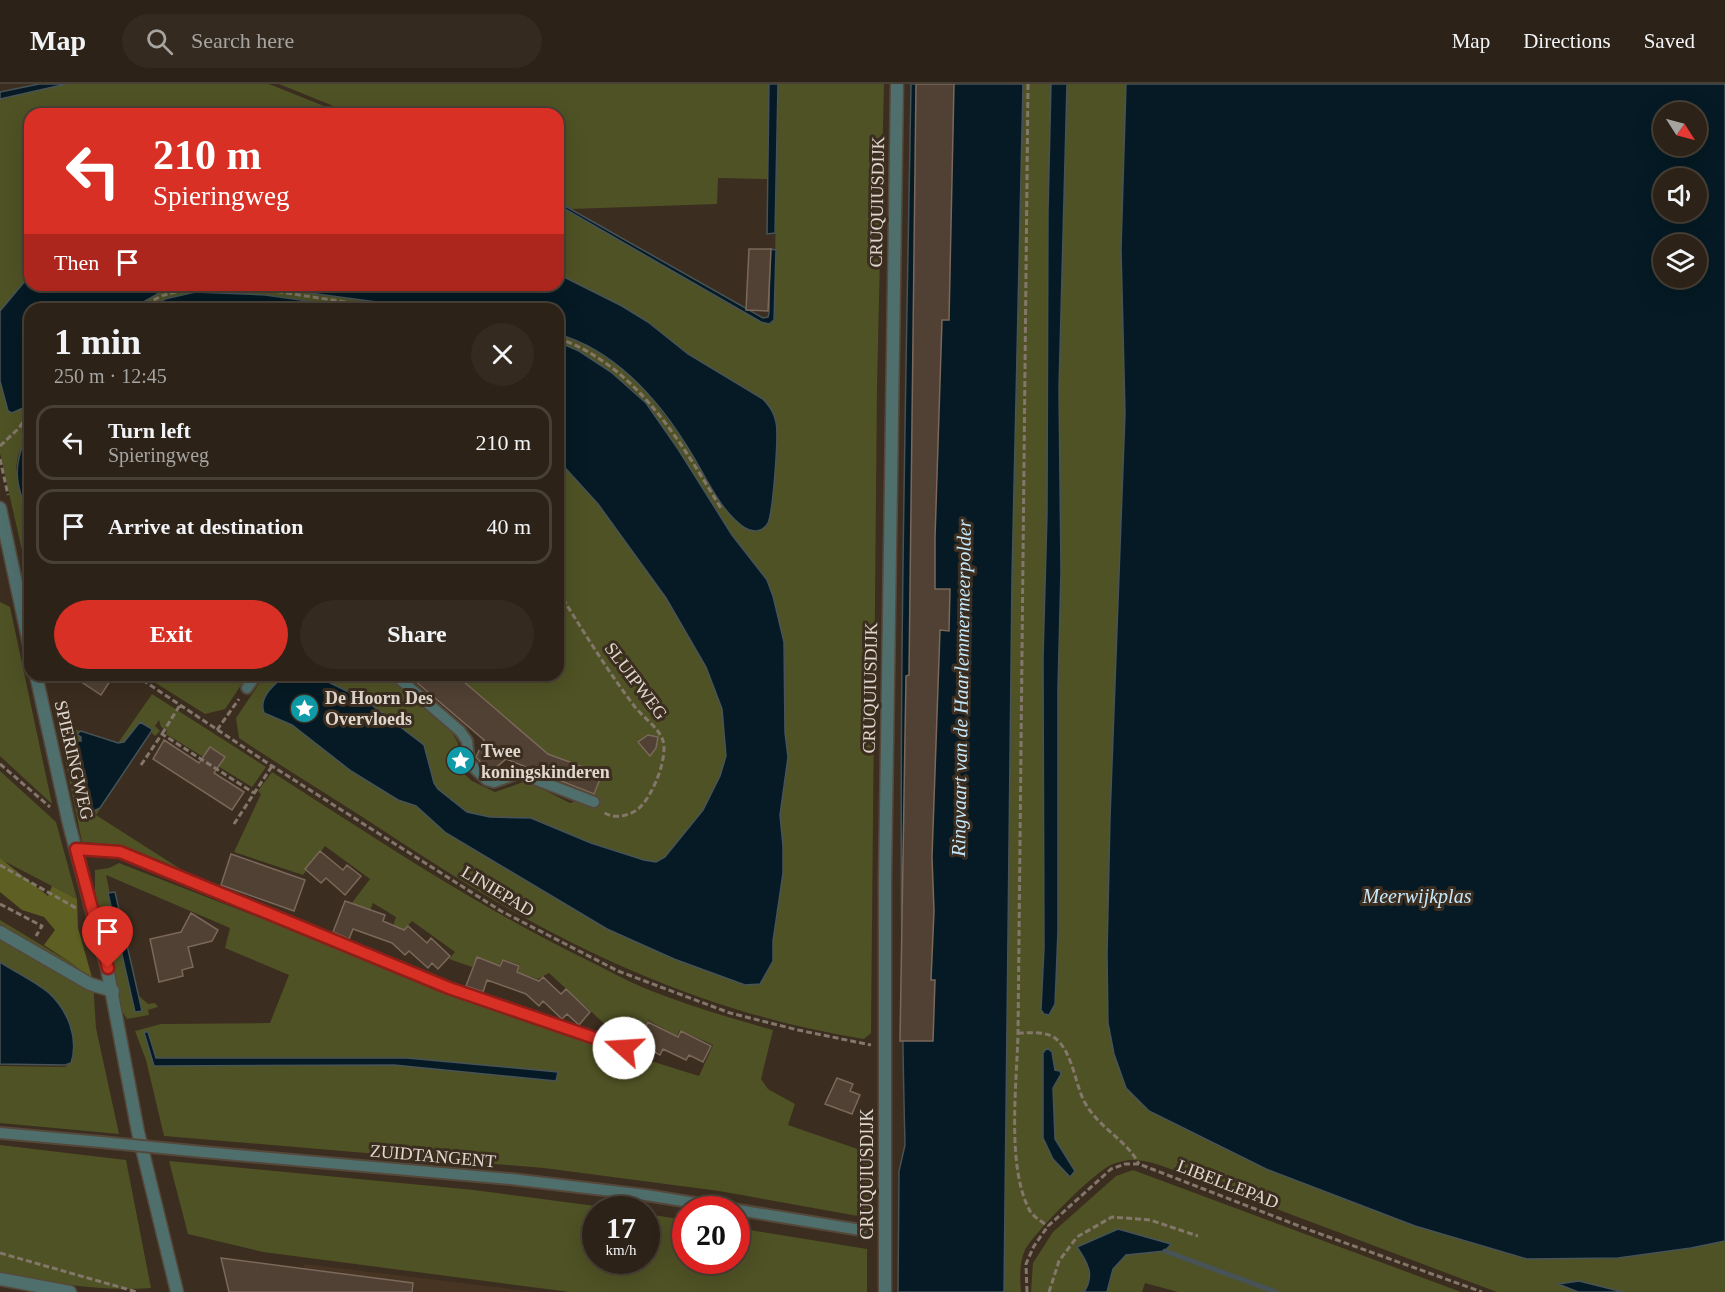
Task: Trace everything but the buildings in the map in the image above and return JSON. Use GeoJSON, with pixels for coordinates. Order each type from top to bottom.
{"type":"FeatureCollection","features":[{"type":"Feature","properties":{"kind":"street","name":"CRUQUIUSDIJK"},"geometry":{"type":"LineString","coordinates":[[885,1292],[891,388],[897,84]]}},
{"type":"Feature","properties":{"kind":"street"},"geometry":{"type":"LineString","coordinates":[[0,508],[24,620]]}},
{"type":"Feature","properties":{"kind":"street","name":"SPIERINGWEG"},"geometry":{"type":"LineString","coordinates":[[37,681],[69,824],[96,919],[113,991],[138,1131],[177,1292]]}},
{"type":"Feature","properties":{"kind":"street"},"geometry":{"type":"LineString","coordinates":[[0,932],[90,984],[113,991]]}},
{"type":"Feature","properties":{"kind":"street"},"geometry":{"type":"LineString","coordinates":[[0,1279],[70,1292]]}},
{"type":"Feature","properties":{"kind":"lane"},"geometry":{"type":"LineString","coordinates":[[247,688],[252,681]]}},
{"type":"Feature","properties":{"kind":"lane"},"geometry":{"type":"LineString","coordinates":[[402,681],[460,731],[467,741],[469,763],[487,780],[494,782],[519,773],[594,802]]}},
{"type":"Feature","properties":{"kind":"lane"},"geometry":{"type":"LineString","coordinates":[[76,849],[120,852],[449,988],[624,1048]]}},
{"type":"Feature","properties":{"kind":"lane","name":"ZUIDTANGENT"},"geometry":{"type":"LineString","coordinates":[[0,1133],[511,1179],[646,1195],[861,1230]]}},
{"type":"Feature","properties":{"kind":"path"},"geometry":{"type":"LineString","coordinates":[[1028,84],[1015,1143],[1023,1194],[1031,1214],[1048,1226]]}},
{"type":"Feature","properties":{"kind":"path"},"geometry":{"type":"LineString","coordinates":[[149,303],[180,291]]}},
{"type":"Feature","properties":{"kind":"path"},"geometry":{"type":"LineString","coordinates":[[273,291],[352,303]]}},
{"type":"Feature","properties":{"kind":"path"},"geometry":{"type":"LineString","coordinates":[[564,340],[582,347],[636,388],[677,438],[722,510]]}},
{"type":"Feature","properties":{"kind":"path"},"geometry":{"type":"LineString","coordinates":[[0,446],[24,421]]}},
{"type":"Feature","properties":{"kind":"path","name":"SLUIPWEG"},"geometry":{"type":"LineString","coordinates":[[564,600],[632,704],[662,737],[664,746],[659,771],[652,789],[646,802],[636,811],[616,817],[602,811],[594,802]]}},
{"type":"Feature","properties":{"kind":"path","name":"LINIEPAD"},"geometry":{"type":"LineString","coordinates":[[144,681],[272,766],[501,910],[618,971],[730,1013],[851,1042],[885,1046]]}},
{"type":"Feature","properties":{"kind":"path"},"geometry":{"type":"LineString","coordinates":[[218,730],[247,688]]}},
{"type":"Feature","properties":{"kind":"path"},"geometry":{"type":"LineString","coordinates":[[141,765],[180,705]]}},
{"type":"Feature","properties":{"kind":"path"},"geometry":{"type":"LineString","coordinates":[[162,734],[255,793]]}},
{"type":"Feature","properties":{"kind":"path"},"geometry":{"type":"LineString","coordinates":[[0,764],[69,824]]}},
{"type":"Feature","properties":{"kind":"path"},"geometry":{"type":"LineString","coordinates":[[234,824],[272,766]]}},
{"type":"Feature","properties":{"kind":"path"},"geometry":{"type":"LineString","coordinates":[[0,865],[96,919]]}},
{"type":"Feature","properties":{"kind":"path"},"geometry":{"type":"LineString","coordinates":[[0,904],[42,926],[30,949]]}},
{"type":"Feature","properties":{"kind":"path"},"geometry":{"type":"LineString","coordinates":[[1018,1033],[1042,1033],[1054,1037],[1063,1048],[1084,1101],[1092,1114],[1104,1129],[1134,1153],[1139,1164],[1125,1164],[1111,1169],[1048,1226],[1034,1246],[1026,1264],[1027,1292]]}},
{"type":"Feature","properties":{"kind":"path","name":"LIBELLEPAD"},"geometry":{"type":"LineString","coordinates":[[1139,1164],[1312,1231],[1482,1292]]}},
{"type":"Feature","properties":{"kind":"path"},"geometry":{"type":"LineString","coordinates":[[1049,1292],[1059,1261],[1077,1237],[1112,1217],[1150,1220],[1198,1236]]}},
{"type":"Feature","properties":{"kind":"path"},"geometry":{"type":"LineString","coordinates":[[0,1253],[137,1292]]}},
{"type":"Feature","properties":{"kind":"shaded area"},"geometry":{"type":"Polygon","coordinates":[[[0,858],[48,896],[52,886],[77,899],[78,928],[93,981],[73,964],[44,945],[55,930],[44,917],[22,910],[0,892],[0,858]]]}},
{"type":"Feature","properties":{"kind":"shaded area"},"geometry":{"type":"Polygon","coordinates":[[[304,1264],[536,1292],[300,1292],[304,1264]]]}},
{"type":"Feature","properties":{"kind":"green space"},"geometry":{"type":"Polygon","coordinates":[[[66,84],[269,84],[329,108],[24,108],[24,282],[0,311],[0,99],[66,84]]]}},
{"type":"Feature","properties":{"kind":"green space"},"geometry":{"type":"Polygon","coordinates":[[[279,84],[769,84],[768,179],[718,178],[717,204],[571,209],[564,205],[564,108],[338,108],[279,84]]]}},
{"type":"Feature","properties":{"kind":"green space"},"geometry":{"type":"Polygon","coordinates":[[[778,84],[884,84],[877,386],[871,1033],[864,1039],[813,1030],[714,1002],[617,964],[571,942],[460,880],[239,738],[236,718],[261,681],[278,681],[275,684],[264,713],[292,725],[351,771],[398,800],[416,806],[446,833],[607,929],[674,959],[745,985],[760,984],[773,961],[773,941],[783,873],[780,815],[788,757],[767,580],[732,535],[646,403],[632,389],[579,351],[564,345],[564,336],[586,345],[621,368],[644,389],[686,444],[768,522],[776,464],[775,420],[771,409],[763,399],[688,354],[648,322],[622,306],[564,277],[564,208],[761,322],[770,324],[774,319],[778,84]]]}},
{"type":"Feature","properties":{"kind":"green space"},"geometry":{"type":"Polygon","coordinates":[[[1023,84],[1126,84],[1121,249],[1125,413],[1110,818],[1108,1023],[1150,1111],[1266,1169],[1415,1226],[1527,1259],[1618,1258],[1725,1241],[1725,1292],[1497,1292],[1165,1167],[1132,1160],[1118,1162],[1102,1170],[1078,1191],[1025,1250],[1021,1265],[1021,1292],[1004,1292],[1012,578],[1023,84]]]}},
{"type":"Feature","properties":{"kind":"green space"},"geometry":{"type":"Polygon","coordinates":[[[295,291],[384,303],[322,303],[265,295],[195,292],[165,299],[159,303],[142,303],[161,292],[295,291]]]}},
{"type":"Feature","properties":{"kind":"green space"},"geometry":{"type":"Polygon","coordinates":[[[0,381],[8,411],[12,413],[24,407],[24,440],[16,468],[24,498],[24,559],[0,453],[0,381]]]}},
{"type":"Feature","properties":{"kind":"green space"},"geometry":{"type":"Polygon","coordinates":[[[564,467],[598,504],[666,598],[706,666],[722,709],[726,756],[720,776],[703,810],[665,857],[656,862],[644,860],[591,843],[531,818],[489,817],[467,812],[438,789],[434,783],[424,745],[365,700],[326,681],[394,681],[397,683],[450,729],[458,743],[458,762],[463,773],[472,781],[495,792],[526,781],[570,803],[596,796],[507,759],[492,771],[486,769],[476,758],[484,740],[415,681],[564,681],[564,467]]]}},
{"type":"Feature","properties":{"kind":"green space"},"geometry":{"type":"Polygon","coordinates":[[[0,602],[10,607],[52,804],[0,756],[0,602]]]}},
{"type":"Feature","properties":{"kind":"green space"},"geometry":{"type":"Polygon","coordinates":[[[153,681],[209,681],[213,683],[244,681],[225,709],[205,714],[153,681]]]}},
{"type":"Feature","properties":{"kind":"green space"},"geometry":{"type":"Polygon","coordinates":[[[152,694],[266,767],[252,787],[166,734],[167,730],[161,727],[159,720],[155,726],[160,731],[155,736],[151,732],[96,815],[182,870],[121,845],[82,842],[58,724],[118,743],[152,694]]]}},
{"type":"Feature","properties":{"kind":"green space"},"geometry":{"type":"Polygon","coordinates":[[[0,771],[56,822],[77,899],[0,859],[0,771]]]}},
{"type":"Feature","properties":{"kind":"green space"},"geometry":{"type":"Polygon","coordinates":[[[272,772],[466,894],[546,939],[644,988],[708,1011],[773,1030],[761,1079],[768,1089],[795,1104],[788,1125],[869,1153],[869,1218],[719,1191],[544,1168],[164,1136],[146,1060],[135,1031],[161,1024],[270,1023],[289,975],[225,948],[230,928],[106,875],[135,1012],[142,1010],[138,995],[148,1004],[155,1003],[158,1007],[148,1010],[149,1015],[127,1019],[122,1011],[95,901],[95,870],[109,868],[119,863],[463,997],[699,1076],[713,1045],[680,1030],[677,1036],[648,1020],[643,1028],[621,1017],[609,1028],[549,973],[538,979],[518,972],[520,965],[503,959],[499,965],[477,957],[472,967],[449,959],[455,952],[412,921],[402,932],[392,929],[396,917],[373,903],[370,910],[351,904],[370,879],[325,846],[303,875],[234,852],[261,794],[258,791],[272,772]]]}},
{"type":"Feature","properties":{"kind":"green space"},"geometry":{"type":"Polygon","coordinates":[[[0,920],[73,964],[93,981],[96,1028],[119,1134],[0,1123],[0,1066],[65,1067],[71,1062],[74,1053],[72,1030],[0,964],[0,920]]]}},
{"type":"Feature","properties":{"kind":"green space"},"geometry":{"type":"Polygon","coordinates":[[[0,1145],[126,1160],[151,1288],[113,1289],[76,1286],[0,1272],[0,1145]]]}},
{"type":"Feature","properties":{"kind":"green space"},"geometry":{"type":"Polygon","coordinates":[[[169,1161],[474,1190],[582,1204],[582,1274],[660,1274],[660,1216],[672,1218],[672,1274],[750,1274],[750,1230],[867,1249],[867,1292],[570,1292],[263,1252],[188,1234],[169,1161]]]}},
{"type":"Feature","properties":{"kind":"green space"},"geometry":{"type":"Polygon","coordinates":[[[1133,1170],[1461,1292],[1178,1292],[1145,1283],[1142,1292],[1107,1292],[1113,1269],[1126,1255],[1165,1251],[1171,1244],[1118,1229],[1089,1265],[1091,1282],[1084,1292],[1031,1292],[1033,1263],[1053,1232],[1116,1176],[1133,1170]]]}},
{"type":"Feature","properties":{"kind":"water"},"geometry":{"type":"Polygon","coordinates":[[[39,84],[66,84],[0,99],[0,92],[39,84]]]}},
{"type":"Feature","properties":{"kind":"water"},"geometry":{"type":"Polygon","coordinates":[[[769,84],[778,84],[775,233],[767,234],[769,84]]]}},
{"type":"Feature","properties":{"kind":"water","name":"Ringvaart van de Haarlemmermeerpolder"},"geometry":{"type":"Polygon","coordinates":[[[911,84],[1023,84],[1012,578],[1004,1292],[898,1292],[899,1171],[905,1145],[901,747],[911,84]]]}},
{"type":"Feature","properties":{"kind":"water"},"geometry":{"type":"Polygon","coordinates":[[[1051,84],[1067,84],[1059,389],[1061,571],[1058,688],[1058,931],[1055,1004],[1049,1015],[1044,1014],[1041,1010],[1044,948],[1043,658],[1047,515],[1048,211],[1051,84]]]}},
{"type":"Feature","properties":{"kind":"water","name":"Meerwijkplas"},"geometry":{"type":"Polygon","coordinates":[[[1126,84],[1725,84],[1725,1241],[1618,1258],[1527,1259],[1415,1226],[1266,1169],[1149,1111],[1126,1088],[1114,1054],[1108,1023],[1107,954],[1125,413],[1121,249],[1126,84]]]}},
{"type":"Feature","properties":{"kind":"water"},"geometry":{"type":"Polygon","coordinates":[[[564,205],[763,318],[768,317],[769,313],[770,249],[776,250],[774,320],[769,324],[761,322],[564,208],[564,205]]]}},
{"type":"Feature","properties":{"kind":"water"},"geometry":{"type":"Polygon","coordinates":[[[564,277],[622,306],[648,322],[688,354],[763,399],[773,412],[777,442],[772,504],[768,523],[758,531],[754,531],[748,530],[737,522],[716,496],[682,438],[653,400],[620,367],[580,342],[564,336],[564,303],[384,303],[295,291],[564,291],[564,277]]]}},
{"type":"Feature","properties":{"kind":"water"},"geometry":{"type":"Polygon","coordinates":[[[24,282],[24,291],[165,291],[142,303],[24,303],[24,407],[12,413],[8,411],[0,381],[0,311],[24,282]]]}},
{"type":"Feature","properties":{"kind":"water"},"geometry":{"type":"Polygon","coordinates":[[[195,292],[265,295],[322,303],[159,303],[165,299],[195,292]]]}},
{"type":"Feature","properties":{"kind":"water"},"geometry":{"type":"Polygon","coordinates":[[[564,345],[579,351],[611,372],[646,403],[732,535],[767,580],[773,596],[784,642],[785,733],[788,757],[780,815],[783,873],[773,941],[773,961],[760,984],[745,985],[674,959],[607,929],[446,833],[416,806],[398,800],[351,771],[292,725],[264,713],[265,697],[278,681],[326,681],[365,700],[424,745],[434,783],[438,789],[467,812],[490,817],[531,818],[591,843],[644,860],[656,862],[665,857],[703,810],[720,776],[726,756],[722,709],[706,667],[666,598],[598,504],[564,467],[564,345]]]}},
{"type":"Feature","properties":{"kind":"water"},"geometry":{"type":"Polygon","coordinates":[[[24,441],[24,504],[17,472],[24,441]]]}},
{"type":"Feature","properties":{"kind":"water"},"geometry":{"type":"Polygon","coordinates":[[[140,722],[152,729],[151,732],[100,808],[94,811],[81,778],[76,741],[81,741],[81,737],[77,734],[81,731],[118,743],[124,742],[140,722]]]}},
{"type":"Feature","properties":{"kind":"water"},"geometry":{"type":"Polygon","coordinates":[[[115,892],[142,1011],[135,1012],[108,893],[115,892]]]}},
{"type":"Feature","properties":{"kind":"water"},"geometry":{"type":"Polygon","coordinates":[[[0,962],[49,993],[62,1008],[73,1035],[71,1063],[65,1065],[0,1064],[0,962]]]}},
{"type":"Feature","properties":{"kind":"water"},"geometry":{"type":"Polygon","coordinates":[[[144,1032],[148,1032],[156,1058],[407,1058],[558,1072],[556,1081],[394,1065],[154,1066],[144,1032]]]}},
{"type":"Feature","properties":{"kind":"water"},"geometry":{"type":"Polygon","coordinates":[[[1047,1048],[1052,1052],[1055,1070],[1060,1071],[1061,1074],[1053,1088],[1055,1139],[1075,1171],[1070,1177],[1053,1159],[1043,1138],[1043,1053],[1047,1048]]]}},
{"type":"Feature","properties":{"kind":"water"},"geometry":{"type":"Polygon","coordinates":[[[1118,1229],[1171,1244],[1165,1251],[1126,1255],[1113,1269],[1107,1292],[1084,1292],[1090,1275],[1077,1247],[1118,1229]]]}},
{"type":"Feature","properties":{"kind":"water"},"geometry":{"type":"Polygon","coordinates":[[[1579,1281],[1623,1292],[1578,1292],[1558,1284],[1579,1281]]]}},
{"type":"Feature","properties":{"kind":"waterway"},"geometry":{"type":"LineString","coordinates":[[1165,1251],[1276,1292]]}},
{"type":"Feature","properties":{"kind":"place","name":"De Hoorn Des Overvloeds"},"geometry":{"type":"Point","coordinates":[304,708]}},
{"type":"Feature","properties":{"kind":"place","name":"Twee koningskinderen"},"geometry":{"type":"Point","coordinates":[460,761]}},
{"type":"Feature","properties":{"kind":"route"},"geometry":{"type":"LineString","coordinates":[[108,968],[76,849],[120,852],[449,988],[624,1048]]}}]}
